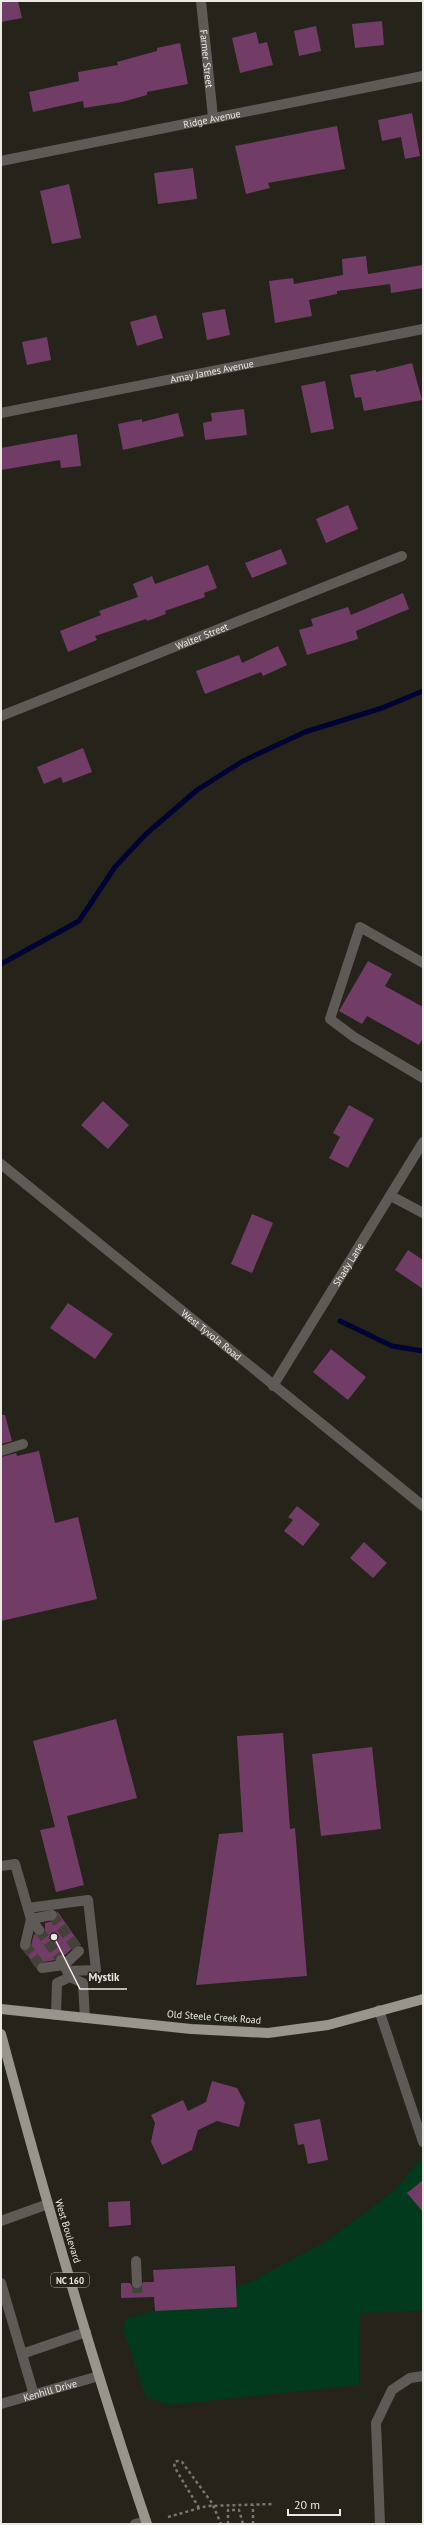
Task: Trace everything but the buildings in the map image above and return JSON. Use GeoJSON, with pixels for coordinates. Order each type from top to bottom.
{"type":"FeatureCollection","features":[{"type":"Feature","properties":{"kind":"main road","name":"Old Steele Creek Road"},"geometry":{"type":"LineString","coordinates":[[1,2009],[191,2029],[268,2033],[328,2025],[423,1999]]}},
{"type":"Feature","properties":{"kind":"main road","name":"West Boulevard"},"geometry":{"type":"LineString","coordinates":[[1,2034],[48,2204],[99,2376],[146,2522]]}},
{"type":"Feature","properties":{"kind":"street","name":"Farmer Street"},"geometry":{"type":"LineString","coordinates":[[201,1],[213,117]]}},
{"type":"Feature","properties":{"kind":"street","name":"Ridge Avenue"},"geometry":{"type":"LineString","coordinates":[[1,160],[423,76]]}},
{"type":"Feature","properties":{"kind":"street","name":"Amay James Avenue"},"geometry":{"type":"LineString","coordinates":[[1,413],[423,329]]}},
{"type":"Feature","properties":{"kind":"street","name":"Walter Street"},"geometry":{"type":"LineString","coordinates":[[1,716],[402,556]]}},
{"type":"Feature","properties":{"kind":"street"},"geometry":{"type":"LineString","coordinates":[[423,963],[360,927],[330,1019],[354,1037],[423,1078]]}},
{"type":"Feature","properties":{"kind":"street","name":"Shady Lane"},"geometry":{"type":"LineString","coordinates":[[274,1386],[423,1142]]}},
{"type":"Feature","properties":{"kind":"street","name":"West Tyvola Road"},"geometry":{"type":"LineString","coordinates":[[1,1164],[423,1506]]}},
{"type":"Feature","properties":{"kind":"street"},"geometry":{"type":"LineString","coordinates":[[391,1196],[423,1213]]}},
{"type":"Feature","properties":{"kind":"street"},"geometry":{"type":"LineString","coordinates":[[1,1451],[23,1444]]}},
{"type":"Feature","properties":{"kind":"street"},"geometry":{"type":"LineString","coordinates":[[1,1866],[15,1864],[31,1919],[39,1930]]}},
{"type":"Feature","properties":{"kind":"street"},"geometry":{"type":"LineString","coordinates":[[28,1908],[88,1900],[96,1970],[42,1968]]}},
{"type":"Feature","properties":{"kind":"street"},"geometry":{"type":"LineString","coordinates":[[31,1919],[52,1915]]}},
{"type":"Feature","properties":{"kind":"street"},"geometry":{"type":"LineString","coordinates":[[25,1945],[31,1919]]}},
{"type":"Feature","properties":{"kind":"street"},"geometry":{"type":"LineString","coordinates":[[56,2014],[57,1984],[66,1968],[79,1951]]}},
{"type":"Feature","properties":{"kind":"street"},"geometry":{"type":"LineString","coordinates":[[66,1968],[83,1983],[84,2018]]}},
{"type":"Feature","properties":{"kind":"street"},"geometry":{"type":"LineString","coordinates":[[379,2010],[423,2142]]}},
{"type":"Feature","properties":{"kind":"street"},"geometry":{"type":"LineString","coordinates":[[1,2221],[48,2204]]}},
{"type":"Feature","properties":{"kind":"street"},"geometry":{"type":"LineString","coordinates":[[136,2261],[137,2282]]}},
{"type":"Feature","properties":{"kind":"street"},"geometry":{"type":"LineString","coordinates":[[1,2283],[34,2395]]}},
{"type":"Feature","properties":{"kind":"street"},"geometry":{"type":"LineString","coordinates":[[22,2354],[86,2332]]}},
{"type":"Feature","properties":{"kind":"street","name":"Kenhill Drive"},"geometry":{"type":"LineString","coordinates":[[1,2404],[99,2376]]}},
{"type":"Feature","properties":{"kind":"street"},"geometry":{"type":"LineString","coordinates":[[380,2524],[376,2423],[392,2390],[410,2378],[423,2376]]}},
{"type":"Feature","properties":{"kind":"street"},"geometry":{"type":"LineString","coordinates":[[135,2524],[146,2522]]}},
{"type":"Feature","properties":{"kind":"path"},"geometry":{"type":"LineString","coordinates":[[199,2508],[175,2468],[174,2463],[177,2460],[182,2462],[214,2506],[220,2524]]}},
{"type":"Feature","properties":{"kind":"path"},"geometry":{"type":"LineString","coordinates":[[168,2517],[199,2508],[214,2506],[274,2504]]}},
{"type":"Feature","properties":{"kind":"path"},"geometry":{"type":"LineString","coordinates":[[252,2524],[253,2505]]}},
{"type":"Feature","properties":{"kind":"path"},"geometry":{"type":"LineString","coordinates":[[228,2524],[228,2510],[239,2510],[243,2524]]}},
{"type":"Feature","properties":{"kind":"green space"},"geometry":{"type":"Polygon","coordinates":[[[423,2156],[423,2311],[360,2313],[359,2385],[169,2405],[146,2397],[123,2329],[126,2319],[251,2282],[330,2239],[395,2190],[423,2156]]]}},
{"type":"Feature","properties":{"kind":"waterway"},"geometry":{"type":"LineString","coordinates":[[1,964],[79,921],[115,867],[146,834],[197,790],[243,761],[305,732],[382,708],[423,691]]}},
{"type":"Feature","properties":{"kind":"waterway"},"geometry":{"type":"LineString","coordinates":[[340,1321],[392,1346],[423,1351]]}},
{"type":"Feature","properties":{"kind":"tunnel"},"geometry":{"type":"LineString","coordinates":[[52,1915],[79,1951]]}},
{"type":"Feature","properties":{"kind":"tunnel"},"geometry":{"type":"LineString","coordinates":[[39,1930],[61,1960]]}},
{"type":"Feature","properties":{"kind":"tunnel"},"geometry":{"type":"LineString","coordinates":[[25,1945],[42,1968]]}},
{"type":"Feature","properties":{"kind":"tunnel"},"geometry":{"type":"LineString","coordinates":[[137,2283],[138,2298]]}},
{"type":"Feature","properties":{"kind":"place","name":"Mystik"},"geometry":{"type":"Point","coordinates":[54,1937]}}]}
